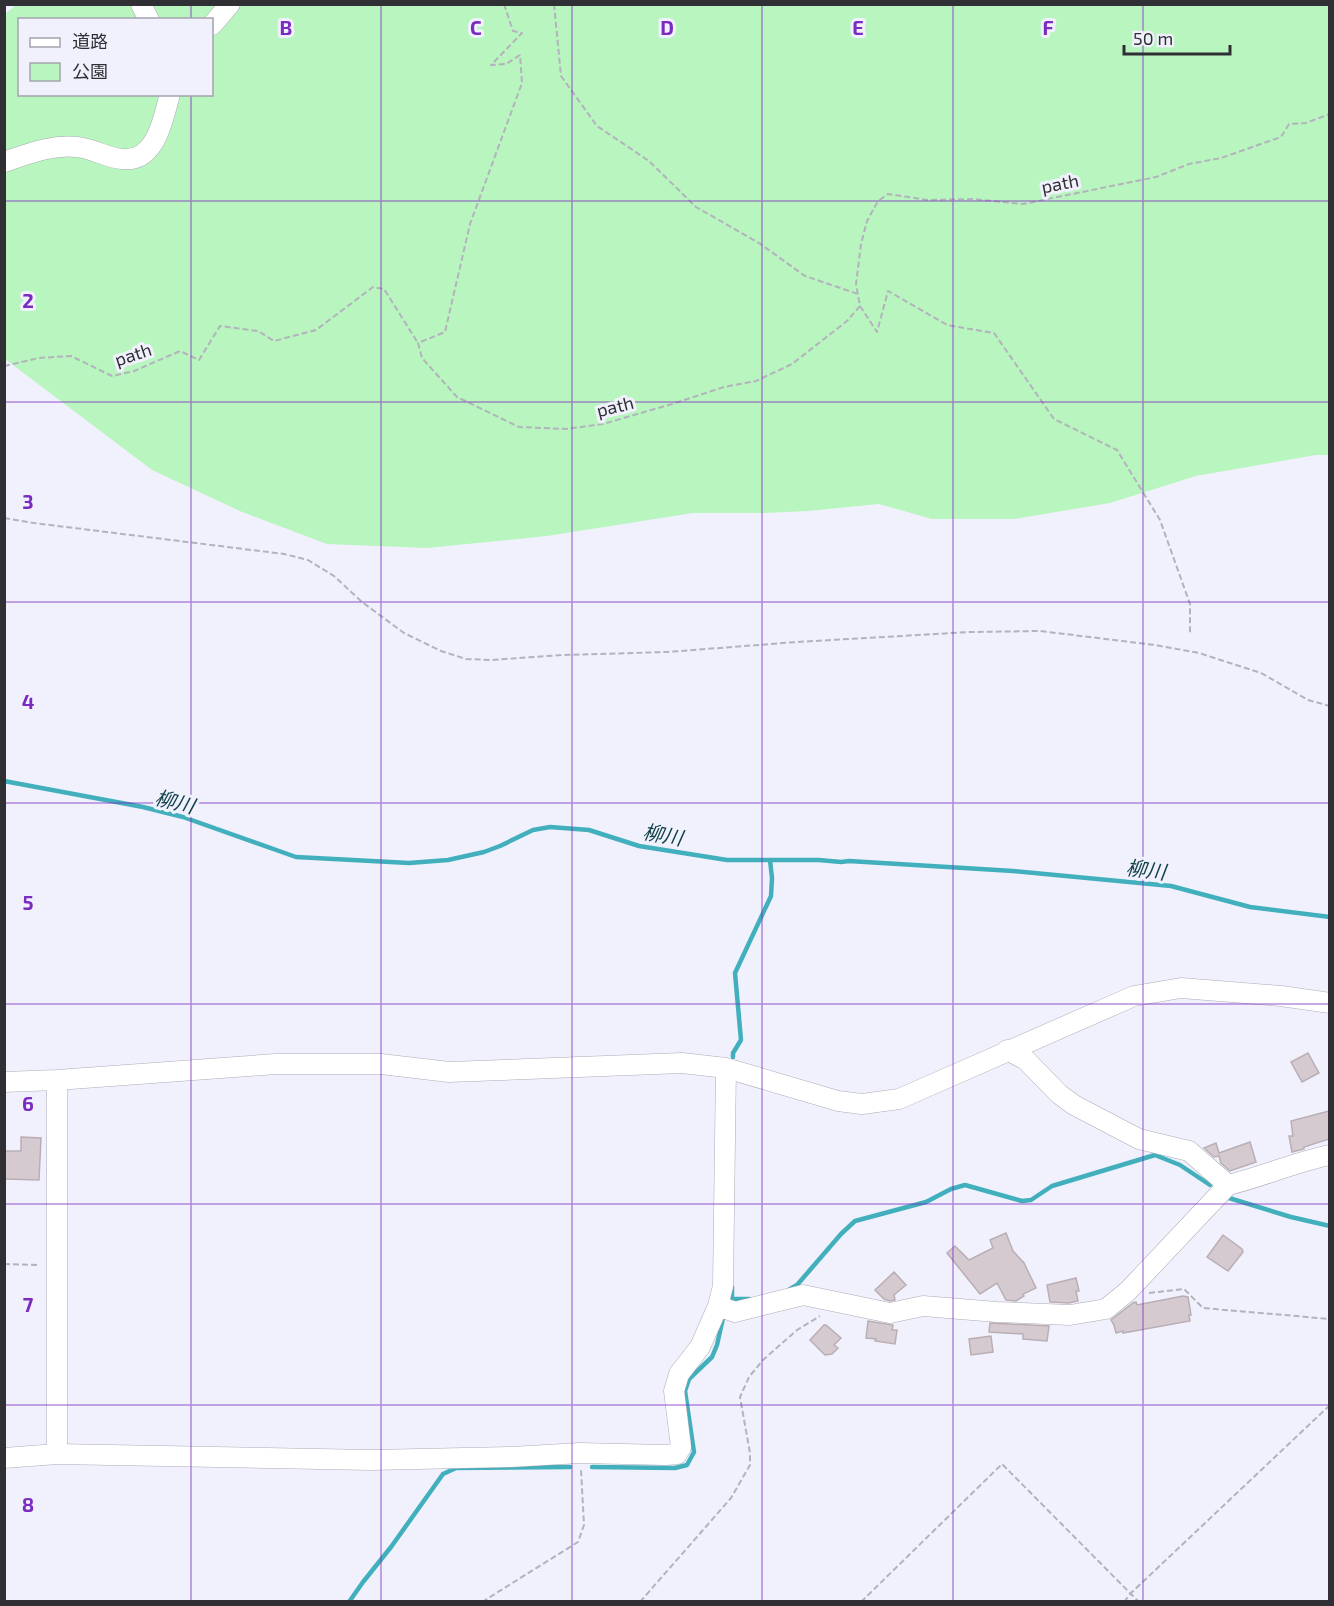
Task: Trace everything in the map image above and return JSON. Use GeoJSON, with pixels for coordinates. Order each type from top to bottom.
{"type":"FeatureCollection","features":[{"type":"Feature","properties":{"kind":"street"},"geometry":{"type":"LineString","coordinates":[[141,4],[147,18]]}},
{"type":"Feature","properties":{"kind":"street"},"geometry":{"type":"LineString","coordinates":[[213,24],[230,4]]}},
{"type":"Feature","properties":{"kind":"street"},"geometry":{"type":"LineString","coordinates":[[4,162],[49,147],[77,147],[122,159],[137,158],[148,150],[159,132],[169,96]]}},
{"type":"Feature","properties":{"kind":"street"},"geometry":{"type":"LineString","coordinates":[[4,1082],[276,1065],[381,1064],[449,1072],[682,1063],[726,1068],[838,1101],[862,1104],[898,1099],[1134,996],[1181,988],[1281,996],[1329,1003]]}},
{"type":"Feature","properties":{"kind":"street"},"geometry":{"type":"LineString","coordinates":[[1007,1050],[1026,1060],[1059,1094],[1074,1105],[1139,1139],[1189,1152],[1228,1185]]}},
{"type":"Feature","properties":{"kind":"street"},"geometry":{"type":"LineString","coordinates":[[4,1458],[57,1454],[371,1460],[580,1453],[677,1454],[681,1448],[674,1391],[679,1374],[700,1347],[718,1306],[723,1286],[726,1068]]}},
{"type":"Feature","properties":{"kind":"street"},"geometry":{"type":"LineString","coordinates":[[57,1080],[57,1454]]}},
{"type":"Feature","properties":{"kind":"street"},"geometry":{"type":"LineString","coordinates":[[718,1306],[735,1312],[803,1295],[890,1313],[923,1306],[1070,1315],[1106,1309],[1123,1295],[1228,1185],[1308,1159],[1329,1155]]}},
{"type":"Feature","properties":{"kind":"path"},"geometry":{"type":"LineString","coordinates":[[418,343],[445,332],[470,224],[522,83],[519,55],[506,64],[491,65],[522,33],[513,31],[504,4]]}},
{"type":"Feature","properties":{"kind":"path"},"geometry":{"type":"LineString","coordinates":[[554,4],[561,76],[597,126],[649,161],[696,207],[759,243],[805,276],[858,294]]}},
{"type":"Feature","properties":{"kind":"path","name":"path"},"geometry":{"type":"LineString","coordinates":[[1191,634],[1190,604],[1160,520],[1117,450],[1054,419],[994,333],[947,325],[888,291],[877,332],[860,306],[856,284],[861,244],[867,221],[878,201],[888,194],[928,200],[973,198],[1023,204],[1156,177],[1189,164],[1221,158],[1281,137],[1289,124],[1306,123],[1329,114]]}},
{"type":"Feature","properties":{"kind":"path","name":"path"},"geometry":{"type":"LineString","coordinates":[[4,366],[39,358],[71,356],[112,376],[134,371],[180,351],[199,360],[220,326],[258,331],[274,341],[316,330],[373,287],[384,289],[418,343],[422,358],[457,397],[519,426],[566,429],[603,424],[724,387],[756,381],[792,364],[847,321],[860,306]]}},
{"type":"Feature","properties":{"kind":"path"},"geometry":{"type":"LineString","coordinates":[[4,518],[284,554],[309,560],[334,576],[362,602],[404,633],[441,651],[466,659],[490,660],[667,652],[970,632],[1040,632],[1155,645],[1199,653],[1261,673],[1308,700],[1329,706]]}},
{"type":"Feature","properties":{"kind":"path"},"geometry":{"type":"LineString","coordinates":[[4,1264],[57,1265]]}},
{"type":"Feature","properties":{"kind":"path"},"geometry":{"type":"LineString","coordinates":[[1123,1295],[1184,1290],[1203,1308],[1329,1319]]}},
{"type":"Feature","properties":{"kind":"path"},"geometry":{"type":"LineString","coordinates":[[640,1602],[731,1498],[750,1465],[740,1397],[749,1377],[763,1360],[797,1330],[840,1303]]}},
{"type":"Feature","properties":{"kind":"path"},"geometry":{"type":"LineString","coordinates":[[1124,1602],[1329,1405]]}},
{"type":"Feature","properties":{"kind":"path"},"geometry":{"type":"LineString","coordinates":[[482,1602],[578,1542],[584,1525],[580,1453]]}},
{"type":"Feature","properties":{"kind":"path"},"geometry":{"type":"LineString","coordinates":[[861,1602],[1002,1464],[1139,1602]]}},
{"type":"Feature","properties":{"kind":"green space"},"geometry":{"type":"Polygon","coordinates":[[[16,5],[1329,5],[1329,455],[1316,455],[1196,476],[1110,503],[1015,519],[932,519],[879,504],[808,511],[693,513],[547,536],[427,548],[327,544],[242,512],[152,470],[5,359],[4,15],[16,5]]]}},
{"type":"Feature","properties":{"kind":"building"},"geometry":{"type":"Polygon","coordinates":[[[1308,1053],[1319,1073],[1302,1082],[1291,1062],[1308,1053]]]}},
{"type":"Feature","properties":{"kind":"building"},"geometry":{"type":"Polygon","coordinates":[[[1329,1111],[1329,1139],[1292,1152],[1289,1136],[1293,1136],[1291,1121],[1329,1111]]]}},
{"type":"Feature","properties":{"kind":"building"},"geometry":{"type":"Polygon","coordinates":[[[21,1137],[41,1138],[39,1180],[4,1179],[4,1151],[21,1151],[21,1137]]]}},
{"type":"Feature","properties":{"kind":"building"},"geometry":{"type":"Polygon","coordinates":[[[1250,1142],[1256,1162],[1230,1171],[1221,1163],[1219,1156],[1214,1157],[1204,1148],[1216,1143],[1219,1153],[1250,1142]]]}},
{"type":"Feature","properties":{"kind":"building"},"geometry":{"type":"Polygon","coordinates":[[[1006,1233],[1013,1251],[1024,1263],[1036,1288],[1023,1294],[1024,1296],[1016,1301],[1006,1300],[997,1283],[980,1294],[947,1253],[955,1246],[969,1260],[993,1248],[990,1240],[1006,1233]]]}},
{"type":"Feature","properties":{"kind":"building"},"geometry":{"type":"Polygon","coordinates":[[[1223,1235],[1243,1252],[1228,1271],[1207,1257],[1223,1235]]]}},
{"type":"Feature","properties":{"kind":"building"},"geometry":{"type":"Polygon","coordinates":[[[894,1272],[906,1285],[894,1295],[895,1300],[890,1301],[884,1299],[875,1290],[894,1272]]]}},
{"type":"Feature","properties":{"kind":"building"},"geometry":{"type":"Polygon","coordinates":[[[1076,1278],[1079,1291],[1076,1291],[1078,1301],[1050,1302],[1047,1285],[1076,1278]]]}},
{"type":"Feature","properties":{"kind":"building"},"geometry":{"type":"Polygon","coordinates":[[[1188,1297],[1190,1321],[1116,1333],[1111,1320],[1133,1303],[1136,1302],[1137,1305],[1188,1297]]]}},
{"type":"Feature","properties":{"kind":"building"},"geometry":{"type":"Polygon","coordinates":[[[868,1321],[893,1325],[892,1330],[897,1330],[895,1344],[866,1338],[868,1321]]]}},
{"type":"Feature","properties":{"kind":"building"},"geometry":{"type":"Polygon","coordinates":[[[990,1323],[1049,1326],[1047,1341],[1023,1339],[1023,1334],[989,1332],[990,1323]]]}},
{"type":"Feature","properties":{"kind":"building"},"geometry":{"type":"Polygon","coordinates":[[[824,1325],[841,1338],[834,1345],[838,1348],[832,1354],[825,1355],[810,1340],[824,1325]]]}},
{"type":"Feature","properties":{"kind":"building"},"geometry":{"type":"Polygon","coordinates":[[[991,1336],[993,1352],[971,1355],[969,1339],[991,1336]]]}},
{"type":"Feature","properties":{"kind":"waterway","name":"柳川"},"geometry":{"type":"LineString","coordinates":[[4,781],[143,807],[183,817],[296,857],[409,863],[448,860],[484,852],[533,830],[550,827],[589,830],[639,846],[727,860],[849,861],[1013,871],[1171,886],[1250,907],[1330,917]]}},
{"type":"Feature","properties":{"kind":"waterway"},"geometry":{"type":"LineString","coordinates":[[733,1057],[741,1040],[735,973],[771,896],[770,860]]}},
{"type":"Feature","properties":{"kind":"waterway"},"geometry":{"type":"LineString","coordinates":[[790,1289],[797,1285],[855,1221],[926,1202],[951,1189],[965,1185],[1022,1201],[1031,1200],[1052,1186],[1155,1155],[1180,1165],[1210,1185]]}},
{"type":"Feature","properties":{"kind":"waterway"},"geometry":{"type":"LineString","coordinates":[[1229,1198],[1330,1226]]}},
{"type":"Feature","properties":{"kind":"waterway"},"geometry":{"type":"LineString","coordinates":[[732,1287],[732,1299],[750,1299]]}},
{"type":"Feature","properties":{"kind":"waterway"},"geometry":{"type":"LineString","coordinates":[[592,1467],[675,1468],[687,1465],[694,1452],[685,1391],[689,1379],[712,1357],[723,1318]]}},
{"type":"Feature","properties":{"kind":"waterway"},"geometry":{"type":"LineString","coordinates":[[349,1602],[443,1474],[456,1468],[570,1467]]}}]}
